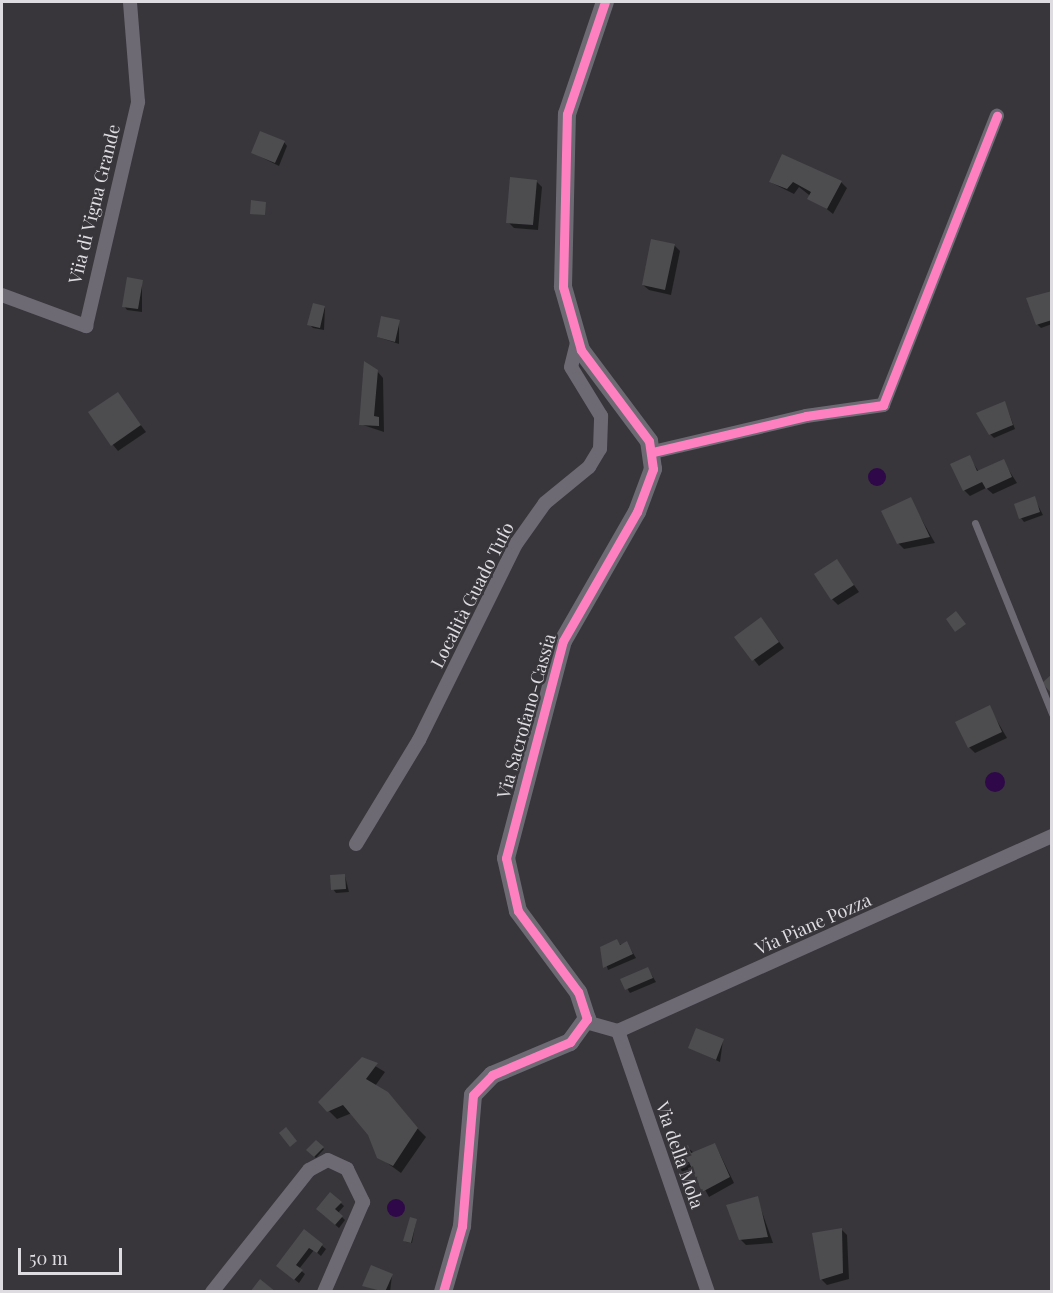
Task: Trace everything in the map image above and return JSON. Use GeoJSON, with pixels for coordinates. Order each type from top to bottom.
{"type":"FeatureCollection","features":[{"type":"Feature","properties":{"kind":"street","name":"Viia di Vigna Grande"},"geometry":{"type":"LineString","coordinates":[[2,295],[86,326],[138,102],[130,2]]}},
{"type":"Feature","properties":{"kind":"street"},"geometry":{"type":"LineString","coordinates":[[605,2],[567,114],[561,260],[578,343],[653,452],[806,416],[883,405],[997,116]]}},
{"type":"Feature","properties":{"kind":"street","name":"Località Guado Tufo"},"geometry":{"type":"LineString","coordinates":[[356,844],[419,740],[516,544],[545,503],[589,467],[600,449],[601,416],[571,366],[578,343]]}},
{"type":"Feature","properties":{"kind":"street","name":"Via Sacrofano-Cassia"},"geometry":{"type":"LineString","coordinates":[[586,1022],[578,992],[515,905],[506,858],[562,641],[644,498],[653,452]]}},
{"type":"Feature","properties":{"kind":"street","name":"Via Piane Pozza"},"geometry":{"type":"LineString","coordinates":[[618,1031],[1052,836]]}},
{"type":"Feature","properties":{"kind":"street"},"geometry":{"type":"LineString","coordinates":[[443,1292],[462,1227],[472,1095],[500,1071],[565,1045],[586,1022],[618,1031]]}},
{"type":"Feature","properties":{"kind":"street","name":"Via della Mola"},"geometry":{"type":"LineString","coordinates":[[618,1031],[708,1292]]}},
{"type":"Feature","properties":{"kind":"street"},"geometry":{"type":"LineString","coordinates":[[212,1292],[309,1170],[328,1161],[347,1169],[363,1202],[324,1292]]}},
{"type":"Feature","properties":{"kind":"lane"},"geometry":{"type":"LineString","coordinates":[[975,523],[1052,714]]}},
{"type":"Feature","properties":{"kind":"shaded area"},"geometry":{"type":"Polygon","coordinates":[[[873,468],[881,468],[886,473],[884,484],[873,486],[868,481],[868,473],[873,468]]]}},
{"type":"Feature","properties":{"kind":"shaded area"},"geometry":{"type":"Polygon","coordinates":[[[995,772],[1002,775],[1005,782],[1002,789],[995,792],[988,789],[985,782],[988,775],[995,772]]]}},
{"type":"Feature","properties":{"kind":"shaded area"},"geometry":{"type":"Polygon","coordinates":[[[396,1199],[402,1202],[405,1208],[402,1214],[396,1217],[390,1214],[387,1208],[390,1202],[396,1199]]]}},
{"type":"Feature","properties":{"kind":"building"},"geometry":{"type":"Polygon","coordinates":[[[260,131],[285,141],[275,163],[251,153],[260,131]]]}},
{"type":"Feature","properties":{"kind":"building"},"geometry":{"type":"Polygon","coordinates":[[[782,154],[842,181],[827,209],[807,199],[811,192],[793,182],[787,189],[769,182],[782,154]]]}},
{"type":"Feature","properties":{"kind":"building"},"geometry":{"type":"Polygon","coordinates":[[[510,177],[537,180],[533,225],[506,223],[510,177]]]}},
{"type":"Feature","properties":{"kind":"building"},"geometry":{"type":"Polygon","coordinates":[[[251,200],[266,202],[265,215],[250,214],[251,200]]]}},
{"type":"Feature","properties":{"kind":"building"},"geometry":{"type":"Polygon","coordinates":[[[651,239],[675,244],[665,290],[642,285],[651,239]]]}},
{"type":"Feature","properties":{"kind":"building"},"geometry":{"type":"Polygon","coordinates":[[[127,277],[143,280],[138,309],[122,307],[127,277]]]}},
{"type":"Feature","properties":{"kind":"building"},"geometry":{"type":"Polygon","coordinates":[[[1052,291],[1052,320],[1036,325],[1026,298],[1052,291]]]}},
{"type":"Feature","properties":{"kind":"building"},"geometry":{"type":"Polygon","coordinates":[[[313,303],[325,306],[320,328],[307,325],[313,303]]]}},
{"type":"Feature","properties":{"kind":"building"},"geometry":{"type":"Polygon","coordinates":[[[381,316],[400,320],[395,342],[377,337],[381,316]]]}},
{"type":"Feature","properties":{"kind":"building"},"geometry":{"type":"Polygon","coordinates":[[[364,361],[378,370],[374,416],[379,417],[379,426],[359,425],[364,361]]]}},
{"type":"Feature","properties":{"kind":"building"},"geometry":{"type":"Polygon","coordinates":[[[118,392],[141,425],[111,446],[88,412],[118,392]]]}},
{"type":"Feature","properties":{"kind":"building"},"geometry":{"type":"Polygon","coordinates":[[[1005,401],[1013,425],[989,435],[976,413],[1005,401]]]}},
{"type":"Feature","properties":{"kind":"building"},"geometry":{"type":"Polygon","coordinates":[[[970,455],[977,471],[1004,459],[1012,477],[986,489],[982,482],[963,491],[950,464],[970,455]]]}},
{"type":"Feature","properties":{"kind":"building"},"geometry":{"type":"Polygon","coordinates":[[[1035,496],[1040,512],[1019,519],[1014,504],[1035,496]]]}},
{"type":"Feature","properties":{"kind":"building"},"geometry":{"type":"Polygon","coordinates":[[[911,497],[930,537],[897,544],[881,511],[911,497]]]}},
{"type":"Feature","properties":{"kind":"building"},"geometry":{"type":"Polygon","coordinates":[[[837,559],[854,585],[831,600],[814,574],[837,559]]]}},
{"type":"Feature","properties":{"kind":"building"},"geometry":{"type":"Polygon","coordinates":[[[956,611],[966,624],[955,632],[946,619],[956,611]]]}},
{"type":"Feature","properties":{"kind":"building"},"geometry":{"type":"Polygon","coordinates":[[[761,617],[779,642],[752,661],[734,637],[761,617]]]}},
{"type":"Feature","properties":{"kind":"building"},"geometry":{"type":"Polygon","coordinates":[[[1052,674],[1052,694],[1042,683],[1052,674]]]}},
{"type":"Feature","properties":{"kind":"building"},"geometry":{"type":"Polygon","coordinates":[[[990,705],[1002,732],[968,748],[955,722],[990,705]]]}},
{"type":"Feature","properties":{"kind":"building"},"geometry":{"type":"Polygon","coordinates":[[[345,874],[346,889],[331,890],[330,875],[345,874]]]}},
{"type":"Feature","properties":{"kind":"building"},"geometry":{"type":"Polygon","coordinates":[[[617,939],[620,945],[627,941],[633,954],[603,968],[600,947],[617,939]]]}},
{"type":"Feature","properties":{"kind":"building"},"geometry":{"type":"Polygon","coordinates":[[[648,967],[653,978],[625,990],[620,979],[648,967]]]}},
{"type":"Feature","properties":{"kind":"building"},"geometry":{"type":"Polygon","coordinates":[[[696,1028],[724,1039],[716,1060],[688,1048],[696,1028]]]}},
{"type":"Feature","properties":{"kind":"building"},"geometry":{"type":"Polygon","coordinates":[[[362,1057],[378,1063],[366,1079],[388,1092],[418,1128],[393,1166],[377,1158],[368,1135],[343,1105],[327,1112],[318,1102],[362,1057]]]}},
{"type":"Feature","properties":{"kind":"building"},"geometry":{"type":"Polygon","coordinates":[[[286,1127],[297,1141],[290,1147],[279,1133],[286,1127]]]}},
{"type":"Feature","properties":{"kind":"building"},"geometry":{"type":"Polygon","coordinates":[[[316,1140],[324,1147],[314,1157],[306,1150],[316,1140]]]}},
{"type":"Feature","properties":{"kind":"building"},"geometry":{"type":"Polygon","coordinates":[[[715,1143],[730,1177],[702,1192],[689,1162],[676,1167],[670,1152],[688,1145],[691,1153],[715,1143]]]}},
{"type":"Feature","properties":{"kind":"building"},"geometry":{"type":"Polygon","coordinates":[[[330,1192],[342,1202],[335,1209],[343,1216],[335,1225],[316,1209],[330,1192]]]}},
{"type":"Feature","properties":{"kind":"building"},"geometry":{"type":"Polygon","coordinates":[[[758,1196],[768,1237],[739,1240],[726,1205],[758,1196]]]}},
{"type":"Feature","properties":{"kind":"building"},"geometry":{"type":"Polygon","coordinates":[[[410,1217],[417,1219],[411,1243],[403,1241],[410,1217]]]}},
{"type":"Feature","properties":{"kind":"building"},"geometry":{"type":"Polygon","coordinates":[[[842,1228],[843,1273],[820,1280],[812,1233],[842,1228]]]}},
{"type":"Feature","properties":{"kind":"building"},"geometry":{"type":"Polygon","coordinates":[[[304,1229],[323,1244],[317,1253],[309,1248],[296,1265],[303,1270],[294,1280],[276,1266],[304,1229]]]}},
{"type":"Feature","properties":{"kind":"building"},"geometry":{"type":"Polygon","coordinates":[[[371,1265],[393,1274],[385,1292],[362,1286],[371,1265]]]}},
{"type":"Feature","properties":{"kind":"building"},"geometry":{"type":"Polygon","coordinates":[[[260,1279],[276,1292],[250,1292],[260,1279]]]}},
{"type":"Feature","properties":{"kind":"cycle path"},"geometry":{"type":"LineString","coordinates":[[443,1292],[462,1226],[473,1095],[492,1075],[570,1042],[587,1019],[578,992],[518,911],[506,858],[563,641],[637,512],[653,469],[649,441],[581,350],[563,287],[567,114],[605,2]]}},
{"type":"Feature","properties":{"kind":"cycle path"},"geometry":{"type":"LineString","coordinates":[[653,452],[806,416],[883,405],[997,116]]}}]}
